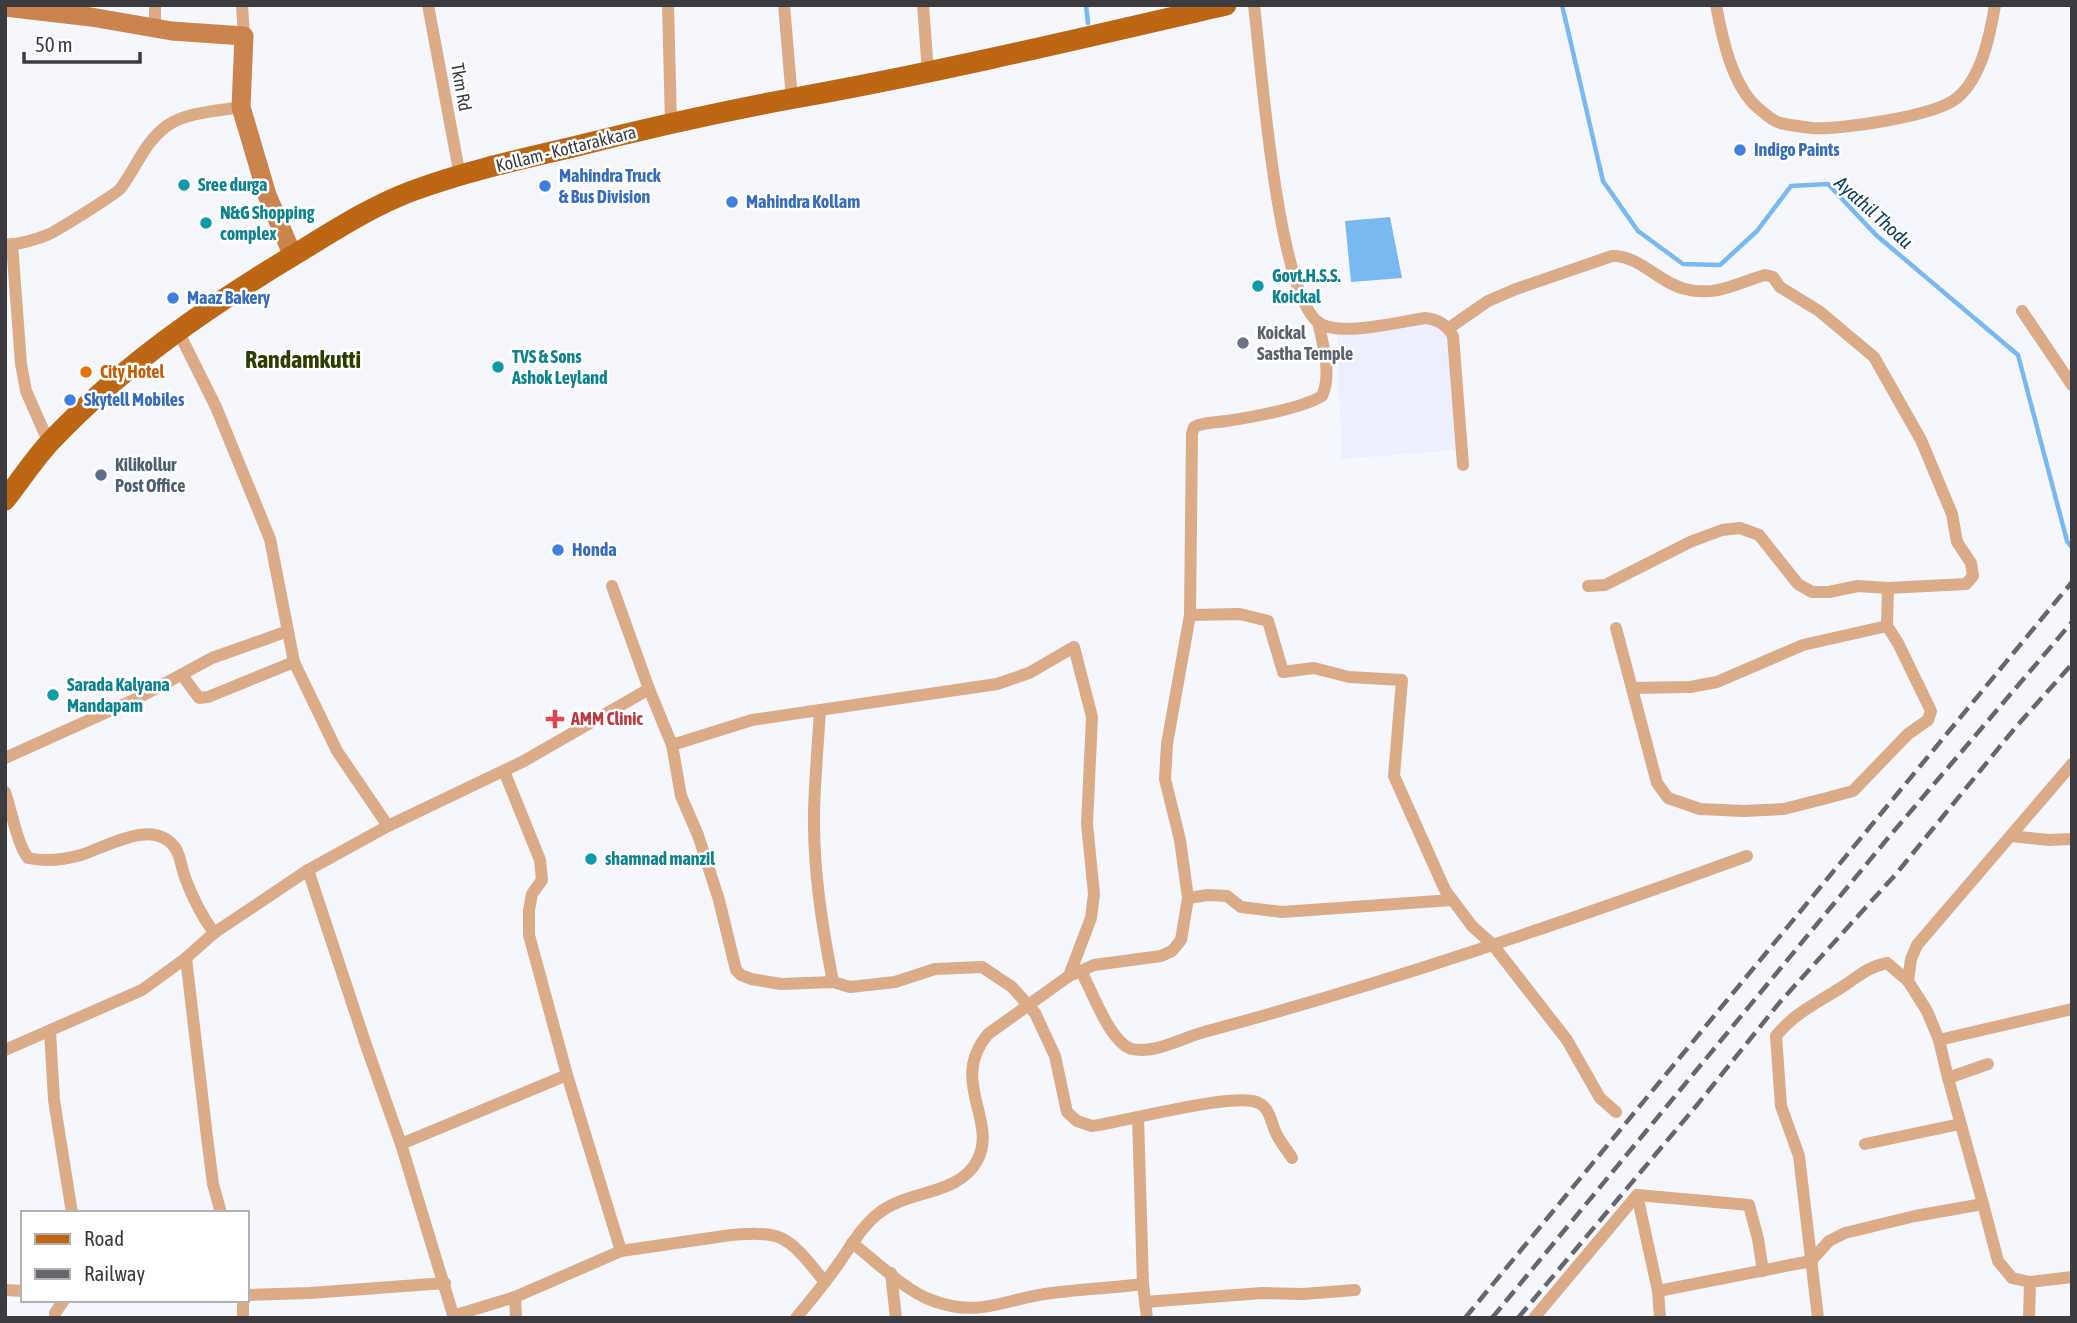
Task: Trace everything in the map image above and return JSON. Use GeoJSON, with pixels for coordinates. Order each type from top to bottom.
{"type":"FeatureCollection","features":[{"type":"Feature","properties":{"kind":"main road","name":"Kollam - Kottarakkara"},"geometry":{"type":"LineString","coordinates":[[5,500],[49,443],[118,376],[178,331],[293,256],[362,215],[410,191],[460,176],[758,104],[928,72],[1138,27],[1200,8],[1226,5]]}},
{"type":"Feature","properties":{"kind":"street"},"geometry":{"type":"LineString","coordinates":[[155,5],[155,28]]}},
{"type":"Feature","properties":{"kind":"street"},"geometry":{"type":"LineString","coordinates":[[242,5],[244,36],[241,107],[267,195],[293,256]]}},
{"type":"Feature","properties":{"kind":"street","name":"Tkm Rd"},"geometry":{"type":"LineString","coordinates":[[429,5],[460,176]]}},
{"type":"Feature","properties":{"kind":"street"},"geometry":{"type":"LineString","coordinates":[[668,5],[671,124]]}},
{"type":"Feature","properties":{"kind":"street"},"geometry":{"type":"LineString","coordinates":[[783,5],[792,99]]}},
{"type":"Feature","properties":{"kind":"street"},"geometry":{"type":"LineString","coordinates":[[923,5],[928,72]]}},
{"type":"Feature","properties":{"kind":"street"},"geometry":{"type":"LineString","coordinates":[[796,1318],[852,1243],[881,1211],[954,1182],[968,1174],[978,1160],[983,1143],[970,1076],[978,1046],[988,1034],[1027,1004],[1075,974],[1094,965],[1160,956],[1172,951],[1181,940],[1188,898],[1180,839],[1165,779],[1167,744],[1190,615],[1192,434],[1194,428],[1307,403],[1322,396],[1325,390],[1326,366],[1318,322],[1302,298],[1279,216],[1254,5]]}},
{"type":"Feature","properties":{"kind":"street"},"geometry":{"type":"LineString","coordinates":[[1716,5],[1724,44],[1742,86],[1755,106],[1777,122],[1813,128],[1922,114],[1957,98],[1976,72],[1990,37],[1996,5]]}},
{"type":"Feature","properties":{"kind":"street"},"geometry":{"type":"LineString","coordinates":[[5,7],[155,28],[244,36]]}},
{"type":"Feature","properties":{"kind":"street"},"geometry":{"type":"LineString","coordinates":[[49,443],[26,391],[9,244],[50,235],[118,193],[134,170],[142,150],[155,135],[171,123],[241,107]]}},
{"type":"Feature","properties":{"kind":"street"},"geometry":{"type":"LineString","coordinates":[[1449,328],[1488,302],[1516,289],[1612,256],[1624,256],[1684,289],[1699,291],[1729,289],[1765,275],[1773,277],[1780,287],[1819,311],[1874,357],[1921,440],[1952,514],[1957,542],[1971,563],[1973,576],[1966,584],[1888,588],[1858,586],[1829,592],[1812,592],[1798,584],[1759,535],[1740,528],[1722,530],[1653,559],[1605,585],[1588,586]]}},
{"type":"Feature","properties":{"kind":"street"},"geometry":{"type":"LineString","coordinates":[[2022,311],[2072,385]]}},
{"type":"Feature","properties":{"kind":"street"},"geometry":{"type":"LineString","coordinates":[[1318,322],[1332,328],[1354,328],[1424,318],[1433,319],[1449,328],[1454,337],[1464,465]]}},
{"type":"Feature","properties":{"kind":"street"},"geometry":{"type":"LineString","coordinates":[[178,331],[216,407],[270,539],[294,662],[337,751],[388,826]]}},
{"type":"Feature","properties":{"kind":"street"},"geometry":{"type":"LineString","coordinates":[[612,586],[649,690],[672,745],[681,796],[698,835],[719,900],[736,970],[741,975],[781,984],[833,982],[850,987],[895,982],[935,969],[982,967],[1012,987],[1035,1013],[1055,1056],[1067,1112],[1077,1121],[1092,1126],[1217,1102],[1245,1100],[1259,1103],[1268,1111],[1276,1134],[1292,1158]]}},
{"type":"Feature","properties":{"kind":"street"},"geometry":{"type":"LineString","coordinates":[[1616,628],[1657,783],[1668,798],[1700,809],[1784,809],[1853,791],[1908,734],[1928,720],[1931,711],[1888,626],[1888,588]]}},
{"type":"Feature","properties":{"kind":"street"},"geometry":{"type":"LineString","coordinates":[[1190,615],[1240,614],[1268,621],[1283,672],[1314,668],[1349,677],[1402,680],[1394,776],[1445,890],[1472,926],[1493,945],[1567,1040],[1600,1098],[1616,1112]]}},
{"type":"Feature","properties":{"kind":"street"},"geometry":{"type":"LineString","coordinates":[[1632,688],[1690,687],[1717,682],[1803,645],[1888,626]]}},
{"type":"Feature","properties":{"kind":"street"},"geometry":{"type":"LineString","coordinates":[[5,758],[138,698],[212,659],[288,631]]}},
{"type":"Feature","properties":{"kind":"street"},"geometry":{"type":"LineString","coordinates":[[672,745],[752,720],[998,684],[1030,673],[1074,647],[1092,717],[1087,824],[1094,894],[1091,918],[1075,974],[1115,1038],[1133,1049],[1150,1050],[1202,1032],[1303,1005],[1493,945],[1748,856]]}},
{"type":"Feature","properties":{"kind":"street"},"geometry":{"type":"LineString","coordinates":[[185,679],[199,698],[208,697],[294,662]]}},
{"type":"Feature","properties":{"kind":"street"},"geometry":{"type":"LineString","coordinates":[[5,1050],[142,990],[186,958],[214,933],[308,870],[388,826],[504,771],[649,690]]}},
{"type":"Feature","properties":{"kind":"street"},"geometry":{"type":"LineString","coordinates":[[820,710],[814,813],[815,852],[822,926],[833,982]]}},
{"type":"Feature","properties":{"kind":"street"},"geometry":{"type":"LineString","coordinates":[[1908,981],[1911,959],[1917,945],[2072,764]]}},
{"type":"Feature","properties":{"kind":"street"},"geometry":{"type":"LineString","coordinates":[[504,771],[540,860],[542,880],[532,894],[529,935],[567,1075],[621,1251]]}},
{"type":"Feature","properties":{"kind":"street"},"geometry":{"type":"LineString","coordinates":[[5,792],[20,848],[28,858],[54,861],[138,835],[157,834],[176,850],[197,908],[214,933]]}},
{"type":"Feature","properties":{"kind":"street"},"geometry":{"type":"LineString","coordinates":[[2011,836],[2049,840],[2072,839]]}},
{"type":"Feature","properties":{"kind":"street"},"geometry":{"type":"LineString","coordinates":[[308,870],[401,1144],[454,1317],[515,1297],[621,1251],[731,1235],[781,1238],[789,1243],[825,1282]]}},
{"type":"Feature","properties":{"kind":"street"},"geometry":{"type":"LineString","coordinates":[[1188,898],[1227,896],[1241,907],[1282,912],[1452,900]]}},
{"type":"Feature","properties":{"kind":"street"},"geometry":{"type":"LineString","coordinates":[[186,958],[207,1137],[221,1211]]}},
{"type":"Feature","properties":{"kind":"street"},"geometry":{"type":"LineString","coordinates":[[1818,1318],[1799,1156],[1781,1106],[1776,1036],[1785,1025],[1822,997],[1877,965],[1888,963],[1908,981],[1927,1011],[1939,1040],[1998,1262],[2012,1278],[2030,1282],[2072,1277]]}},
{"type":"Feature","properties":{"kind":"street"},"geometry":{"type":"LineString","coordinates":[[1939,1040],[2072,1009]]}},
{"type":"Feature","properties":{"kind":"street"},"geometry":{"type":"LineString","coordinates":[[50,1031],[54,1100],[72,1211]]}},
{"type":"Feature","properties":{"kind":"street"},"geometry":{"type":"LineString","coordinates":[[1948,1078],[1988,1064]]}},
{"type":"Feature","properties":{"kind":"street"},"geometry":{"type":"LineString","coordinates":[[401,1144],[567,1075]]}},
{"type":"Feature","properties":{"kind":"street"},"geometry":{"type":"LineString","coordinates":[[1138,1117],[1143,1284],[1147,1318]]}},
{"type":"Feature","properties":{"kind":"street"},"geometry":{"type":"LineString","coordinates":[[1865,1144],[1960,1124]]}},
{"type":"Feature","properties":{"kind":"street"},"geometry":{"type":"LineString","coordinates":[[1637,1195],[1749,1205],[1763,1272]]}},
{"type":"Feature","properties":{"kind":"street"},"geometry":{"type":"LineString","coordinates":[[1637,1195],[1658,1291],[1660,1318]]}},
{"type":"Feature","properties":{"kind":"street"},"geometry":{"type":"LineString","coordinates":[[1535,1318],[1637,1195]]}},
{"type":"Feature","properties":{"kind":"street"},"geometry":{"type":"LineString","coordinates":[[1658,1291],[1811,1261],[1829,1241],[1845,1233],[1915,1216],[1983,1204]]}},
{"type":"Feature","properties":{"kind":"street"},"geometry":{"type":"LineString","coordinates":[[852,1243],[913,1290],[931,1300],[973,1313],[1050,1293],[1143,1284]]}},
{"type":"Feature","properties":{"kind":"street"},"geometry":{"type":"LineString","coordinates":[[891,1273],[896,1318]]}},
{"type":"Feature","properties":{"kind":"street"},"geometry":{"type":"LineString","coordinates":[[2029,1318],[2030,1282]]}},
{"type":"Feature","properties":{"kind":"street"},"geometry":{"type":"LineString","coordinates":[[248,1295],[445,1283]]}},
{"type":"Feature","properties":{"kind":"street"},"geometry":{"type":"LineString","coordinates":[[1145,1302],[1262,1293],[1303,1294],[1355,1290]]}},
{"type":"Feature","properties":{"kind":"street"},"geometry":{"type":"LineString","coordinates":[[515,1297],[516,1318]]}},
{"type":"Feature","properties":{"kind":"street"},"geometry":{"type":"LineString","coordinates":[[55,1318],[55,1313],[63,1302]]}},
{"type":"Feature","properties":{"kind":"shaded area"},"geometry":{"type":"Polygon","coordinates":[[[1429,322],[1438,325],[1448,337],[1457,450],[1342,459],[1337,333],[1429,322]]]}},
{"type":"Feature","properties":{"kind":"water"},"geometry":{"type":"Polygon","coordinates":[[[1390,217],[1402,278],[1351,282],[1345,221],[1390,217]]]}},
{"type":"Feature","properties":{"kind":"waterway"},"geometry":{"type":"LineString","coordinates":[[1086,5],[1088,23]]}},
{"type":"Feature","properties":{"kind":"waterway","name":"Ayathil Thodu"},"geometry":{"type":"LineString","coordinates":[[1562,5],[1603,181],[1638,231],[1683,264],[1720,265],[1757,231],[1791,186],[1828,184],[1876,235],[2018,355],[2067,541],[2072,548]]}},
{"type":"Feature","properties":{"kind":"railway"},"geometry":{"type":"LineString","coordinates":[[1465,1318],[2072,582]]}},
{"type":"Feature","properties":{"kind":"railway"},"geometry":{"type":"LineString","coordinates":[[1492,1318],[1888,838],[2072,622]]}},
{"type":"Feature","properties":{"kind":"railway"},"geometry":{"type":"LineString","coordinates":[[1518,1318],[1780,1002],[1896,874],[2015,728],[2072,664]]}},
{"type":"Feature","properties":{"kind":"place","name":"Indigo Paints"},"geometry":{"type":"Point","coordinates":[1740,150]}},
{"type":"Feature","properties":{"kind":"place","name":"Sree durga"},"geometry":{"type":"Point","coordinates":[184,185]}},
{"type":"Feature","properties":{"kind":"place","name":"Mahindra Truck & Bus Division"},"geometry":{"type":"Point","coordinates":[545,186]}},
{"type":"Feature","properties":{"kind":"place","name":"Mahindra Kollam"},"geometry":{"type":"Point","coordinates":[732,202]}},
{"type":"Feature","properties":{"kind":"place","name":"N&G Shopping complex"},"geometry":{"type":"Point","coordinates":[206,223]}},
{"type":"Feature","properties":{"kind":"place","name":"Govt.H.S.S. Koickal"},"geometry":{"type":"Point","coordinates":[1258,286]}},
{"type":"Feature","properties":{"kind":"place","name":"Maaz Bakery"},"geometry":{"type":"Point","coordinates":[173,298]}},
{"type":"Feature","properties":{"kind":"place","name":"Koickal Sastha Temple"},"geometry":{"type":"Point","coordinates":[1243,343]}},
{"type":"Feature","properties":{"kind":"place","name":"TVS & Sons Ashok Leyland"},"geometry":{"type":"Point","coordinates":[498,367]}},
{"type":"Feature","properties":{"kind":"place","name":"City Hotel"},"geometry":{"type":"Point","coordinates":[86,372]}},
{"type":"Feature","properties":{"kind":"place","name":"Skytell Mobiles"},"geometry":{"type":"Point","coordinates":[70,400]}},
{"type":"Feature","properties":{"kind":"place","name":"Kilikollur Post Office"},"geometry":{"type":"Point","coordinates":[101,475]}},
{"type":"Feature","properties":{"kind":"place","name":"Honda"},"geometry":{"type":"Point","coordinates":[558,550]}},
{"type":"Feature","properties":{"kind":"place","name":"Sarada Kalyana Mandapam"},"geometry":{"type":"Point","coordinates":[53,695]}},
{"type":"Feature","properties":{"kind":"place","name":"AMM Clinic"},"geometry":{"type":"Point","coordinates":[555,719]}},
{"type":"Feature","properties":{"kind":"place","name":"shamnad manzil"},"geometry":{"type":"Point","coordinates":[591,859]}},
{"type":"Feature","properties":{"kind":"district","name":"Randamkutti"},"geometry":{"type":"Point","coordinates":[303,360]}}]}
